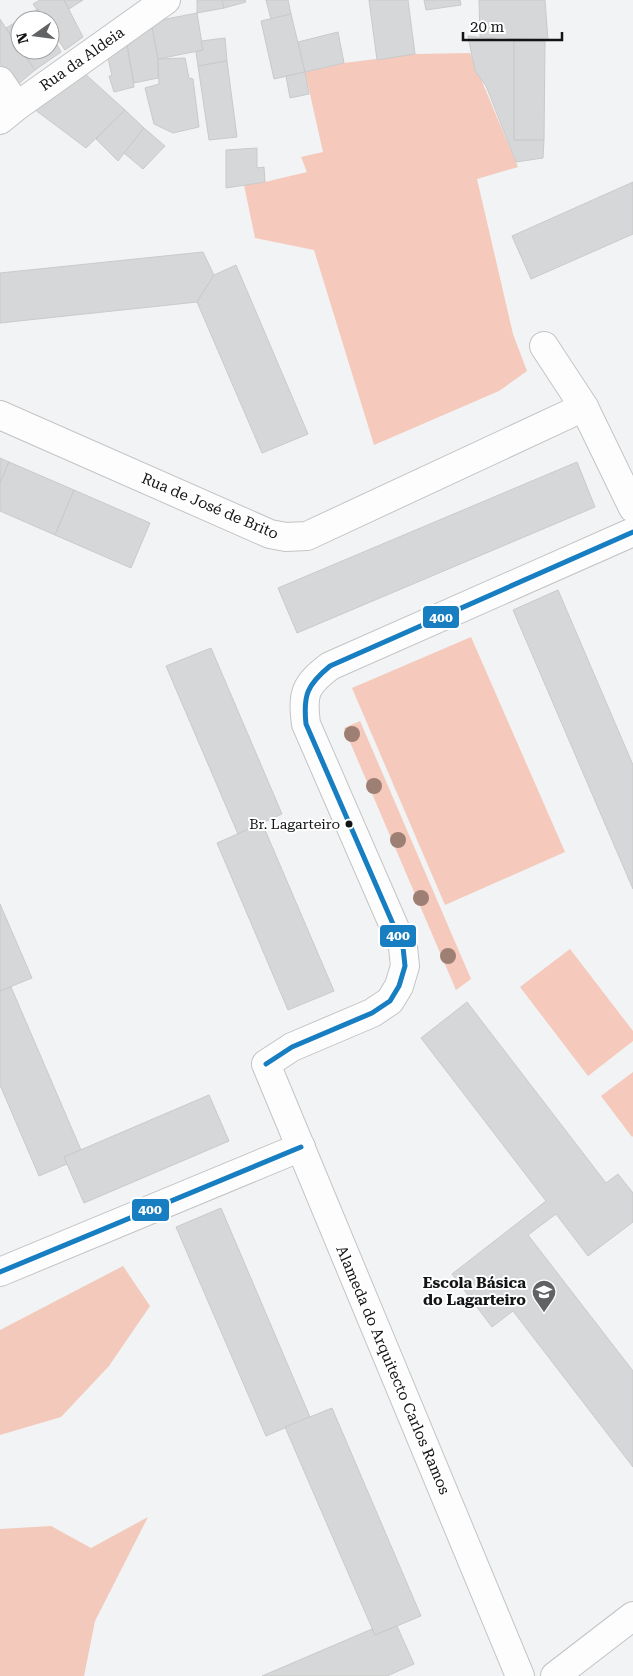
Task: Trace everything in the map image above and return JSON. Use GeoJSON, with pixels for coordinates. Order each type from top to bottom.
{"type":"FeatureCollection","features":[{"type":"Feature","properties":{"kind":"street","name":"Rua da Aldeia"},"geometry":{"type":"LineString","coordinates":[[8,113],[166,0]]}},
{"type":"Feature","properties":{"kind":"street"},"geometry":{"type":"LineString","coordinates":[[0,82],[8,113]]}},
{"type":"Feature","properties":{"kind":"street"},"geometry":{"type":"LineString","coordinates":[[544,346],[584,407],[633,508]]}},
{"type":"Feature","properties":{"kind":"street","name":"Rua de José de Brito"},"geometry":{"type":"LineString","coordinates":[[0,416],[270,534],[286,537],[307,536],[584,407]]}},
{"type":"Feature","properties":{"kind":"street","name":"Alameda do Arquitecto Carlos Ramos"},"geometry":{"type":"LineString","coordinates":[[520,1676],[266,1064],[292,1047],[372,1013],[390,1002],[399,986],[405,966],[402,947],[306,724],[306,693],[315,678],[330,666],[633,532]]}},
{"type":"Feature","properties":{"kind":"street"},"geometry":{"type":"LineString","coordinates":[[0,1272],[301,1148]]}},
{"type":"Feature","properties":{"kind":"street"},"geometry":{"type":"LineString","coordinates":[[555,1676],[633,1616]]}},
{"type":"Feature","properties":{"kind":"shaded area"},"geometry":{"type":"Polygon","coordinates":[[[470,53],[518,167],[477,179],[513,334],[527,371],[499,391],[374,445],[314,250],[255,238],[244,185],[307,172],[301,157],[323,152],[305,72],[344,63],[415,54],[470,53]]]}},
{"type":"Feature","properties":{"kind":"shaded area"},"geometry":{"type":"Polygon","coordinates":[[[471,637],[565,852],[445,905],[352,688],[471,637]]]}},
{"type":"Feature","properties":{"kind":"shaded area"},"geometry":{"type":"Polygon","coordinates":[[[360,721],[471,979],[456,990],[344,728],[360,721]]]}},
{"type":"Feature","properties":{"kind":"shaded area"},"geometry":{"type":"Polygon","coordinates":[[[570,949],[633,1031],[633,1041],[588,1076],[520,987],[570,949]]]}},
{"type":"Feature","properties":{"kind":"shaded area"},"geometry":{"type":"Polygon","coordinates":[[[633,1072],[633,1136],[632,1137],[601,1096],[633,1072]]]}},
{"type":"Feature","properties":{"kind":"shaded area"},"geometry":{"type":"Polygon","coordinates":[[[123,1266],[150,1306],[109,1366],[61,1417],[0,1435],[0,1330],[123,1266]]]}},
{"type":"Feature","properties":{"kind":"shaded area"},"geometry":{"type":"Polygon","coordinates":[[[148,1517],[95,1621],[84,1676],[0,1676],[0,1529],[51,1526],[91,1548],[148,1517]]]}},
{"type":"Feature","properties":{"kind":"building"},"geometry":{"type":"Polygon","coordinates":[[[40,0],[64,0],[83,37],[65,50],[60,43],[60,10],[37,10],[33,4],[40,0]]]}},
{"type":"Feature","properties":{"kind":"building"},"geometry":{"type":"Polygon","coordinates":[[[64,0],[83,0],[69,9],[64,0]]]}},
{"type":"Feature","properties":{"kind":"building"},"geometry":{"type":"Polygon","coordinates":[[[197,0],[222,0],[224,8],[197,13],[197,0]]]}},
{"type":"Feature","properties":{"kind":"building"},"geometry":{"type":"Polygon","coordinates":[[[222,0],[245,0],[246,2],[224,8],[222,0]]]}},
{"type":"Feature","properties":{"kind":"building"},"geometry":{"type":"Polygon","coordinates":[[[266,0],[288,0],[291,14],[271,19],[266,0]]]}},
{"type":"Feature","properties":{"kind":"building"},"geometry":{"type":"Polygon","coordinates":[[[369,0],[408,0],[415,54],[377,60],[369,0]]]}},
{"type":"Feature","properties":{"kind":"building"},"geometry":{"type":"Polygon","coordinates":[[[424,0],[460,0],[461,5],[426,10],[424,0]]]}},
{"type":"Feature","properties":{"kind":"building"},"geometry":{"type":"Polygon","coordinates":[[[479,0],[545,0],[548,40],[480,37],[479,0]]]}},
{"type":"Feature","properties":{"kind":"building"},"geometry":{"type":"Polygon","coordinates":[[[197,13],[203,50],[158,59],[151,22],[197,13]]]}},
{"type":"Feature","properties":{"kind":"building"},"geometry":{"type":"Polygon","coordinates":[[[291,14],[305,72],[274,79],[261,21],[291,14]]]}},
{"type":"Feature","properties":{"kind":"building"},"geometry":{"type":"Polygon","coordinates":[[[0,19],[10,34],[10,60],[28,60],[35,70],[16,86],[0,64],[0,19]]]}},
{"type":"Feature","properties":{"kind":"building"},"geometry":{"type":"Polygon","coordinates":[[[151,22],[158,59],[158,78],[134,83],[126,39],[151,22]]]}},
{"type":"Feature","properties":{"kind":"building"},"geometry":{"type":"Polygon","coordinates":[[[10,26],[10,34],[6,28],[10,26]]]}},
{"type":"Feature","properties":{"kind":"building"},"geometry":{"type":"Polygon","coordinates":[[[338,32],[344,63],[305,72],[298,42],[338,32]]]}},
{"type":"Feature","properties":{"kind":"building"},"geometry":{"type":"Polygon","coordinates":[[[468,36],[514,41],[514,140],[544,140],[543,158],[516,162],[486,86],[475,71],[468,36]]]}},
{"type":"Feature","properties":{"kind":"building"},"geometry":{"type":"Polygon","coordinates":[[[225,38],[227,61],[198,66],[196,52],[203,50],[201,41],[225,38]]]}},
{"type":"Feature","properties":{"kind":"building"},"geometry":{"type":"Polygon","coordinates":[[[126,39],[134,87],[114,92],[109,76],[112,76],[107,54],[126,39]]]}},
{"type":"Feature","properties":{"kind":"building"},"geometry":{"type":"Polygon","coordinates":[[[514,41],[545,41],[544,140],[514,140],[514,41]]]}},
{"type":"Feature","properties":{"kind":"building"},"geometry":{"type":"Polygon","coordinates":[[[185,58],[189,78],[193,79],[199,127],[173,133],[154,124],[145,88],[159,84],[158,59],[185,58]]]}},
{"type":"Feature","properties":{"kind":"building"},"geometry":{"type":"Polygon","coordinates":[[[28,60],[49,60],[35,70],[28,60]]]}},
{"type":"Feature","properties":{"kind":"building"},"geometry":{"type":"Polygon","coordinates":[[[227,61],[237,137],[209,140],[198,66],[227,61]]]}},
{"type":"Feature","properties":{"kind":"building"},"geometry":{"type":"Polygon","coordinates":[[[83,72],[125,110],[86,148],[34,109],[83,72]]]}},
{"type":"Feature","properties":{"kind":"building"},"geometry":{"type":"Polygon","coordinates":[[[305,72],[309,94],[290,98],[286,76],[305,72]]]}},
{"type":"Feature","properties":{"kind":"building"},"geometry":{"type":"Polygon","coordinates":[[[125,110],[144,128],[118,161],[96,139],[125,110]]]}},
{"type":"Feature","properties":{"kind":"building"},"geometry":{"type":"Polygon","coordinates":[[[144,128],[165,146],[143,169],[124,153],[144,128]]]}},
{"type":"Feature","properties":{"kind":"building"},"geometry":{"type":"Polygon","coordinates":[[[257,148],[257,168],[264,167],[265,182],[226,188],[226,150],[257,148]]]}},
{"type":"Feature","properties":{"kind":"building"},"geometry":{"type":"Polygon","coordinates":[[[633,182],[633,234],[531,279],[512,236],[633,182]]]}},
{"type":"Feature","properties":{"kind":"building"},"geometry":{"type":"Polygon","coordinates":[[[203,252],[214,275],[197,302],[0,323],[0,273],[203,252]]]}},
{"type":"Feature","properties":{"kind":"building"},"geometry":{"type":"Polygon","coordinates":[[[236,265],[308,434],[262,453],[197,302],[214,275],[236,265]]]}},
{"type":"Feature","properties":{"kind":"building"},"geometry":{"type":"Polygon","coordinates":[[[0,458],[9,462],[0,483],[0,458]]]}},
{"type":"Feature","properties":{"kind":"building"},"geometry":{"type":"Polygon","coordinates":[[[9,462],[74,490],[55,535],[0,511],[0,483],[9,462]]]}},
{"type":"Feature","properties":{"kind":"building"},"geometry":{"type":"Polygon","coordinates":[[[577,462],[595,507],[297,633],[278,588],[577,462]]]}},
{"type":"Feature","properties":{"kind":"building"},"geometry":{"type":"Polygon","coordinates":[[[74,490],[150,523],[131,568],[55,535],[74,490]]]}},
{"type":"Feature","properties":{"kind":"building"},"geometry":{"type":"Polygon","coordinates":[[[558,590],[633,765],[633,889],[513,610],[558,590]]]}},
{"type":"Feature","properties":{"kind":"building"},"geometry":{"type":"Polygon","coordinates":[[[211,648],[282,814],[238,834],[166,666],[211,648]]]}},
{"type":"Feature","properties":{"kind":"building"},"geometry":{"type":"Polygon","coordinates":[[[262,823],[334,991],[288,1010],[217,843],[262,823]]]}},
{"type":"Feature","properties":{"kind":"building"},"geometry":{"type":"Polygon","coordinates":[[[0,904],[32,978],[0,991],[0,904]]]}},
{"type":"Feature","properties":{"kind":"building"},"geometry":{"type":"Polygon","coordinates":[[[11,987],[81,1150],[64,1157],[67,1164],[39,1176],[0,1085],[0,991],[11,987]]]}},
{"type":"Feature","properties":{"kind":"building"},"geometry":{"type":"Polygon","coordinates":[[[467,1002],[606,1183],[618,1174],[633,1193],[633,1222],[588,1256],[556,1214],[528,1235],[633,1371],[633,1467],[513,1311],[492,1327],[452,1274],[546,1201],[421,1038],[467,1002]]]}},
{"type":"Feature","properties":{"kind":"building"},"geometry":{"type":"Polygon","coordinates":[[[209,1095],[229,1141],[84,1203],[64,1157],[209,1095]]]}},
{"type":"Feature","properties":{"kind":"building"},"geometry":{"type":"Polygon","coordinates":[[[221,1208],[310,1417],[266,1436],[176,1227],[221,1208]]]}},
{"type":"Feature","properties":{"kind":"building"},"geometry":{"type":"Polygon","coordinates":[[[332,1408],[421,1616],[375,1635],[285,1427],[332,1408]]]}},
{"type":"Feature","properties":{"kind":"building"},"geometry":{"type":"Polygon","coordinates":[[[397,1626],[414,1664],[387,1676],[262,1676],[372,1629],[375,1635],[397,1626]]]}},
{"type":"Feature","properties":{"kind":"transit line","name":"400"},"geometry":{"type":"LineString","coordinates":[[266,1064],[292,1047],[372,1013],[390,1001],[399,986],[405,966],[403,947],[306,724],[306,698],[316,679],[330,666],[633,532]]}},
{"type":"Feature","properties":{"kind":"transit line","name":"400"},"geometry":{"type":"LineString","coordinates":[[0,1272],[301,1147]]}},
{"type":"Feature","properties":{"kind":"place","name":"Br. Lagarteiro"},"geometry":{"type":"Point","coordinates":[349,824]}},
{"type":"Feature","properties":{"kind":"place","name":"Escola Básica do Lagarteiro"},"geometry":{"type":"Point","coordinates":[544,1313]}}]}
